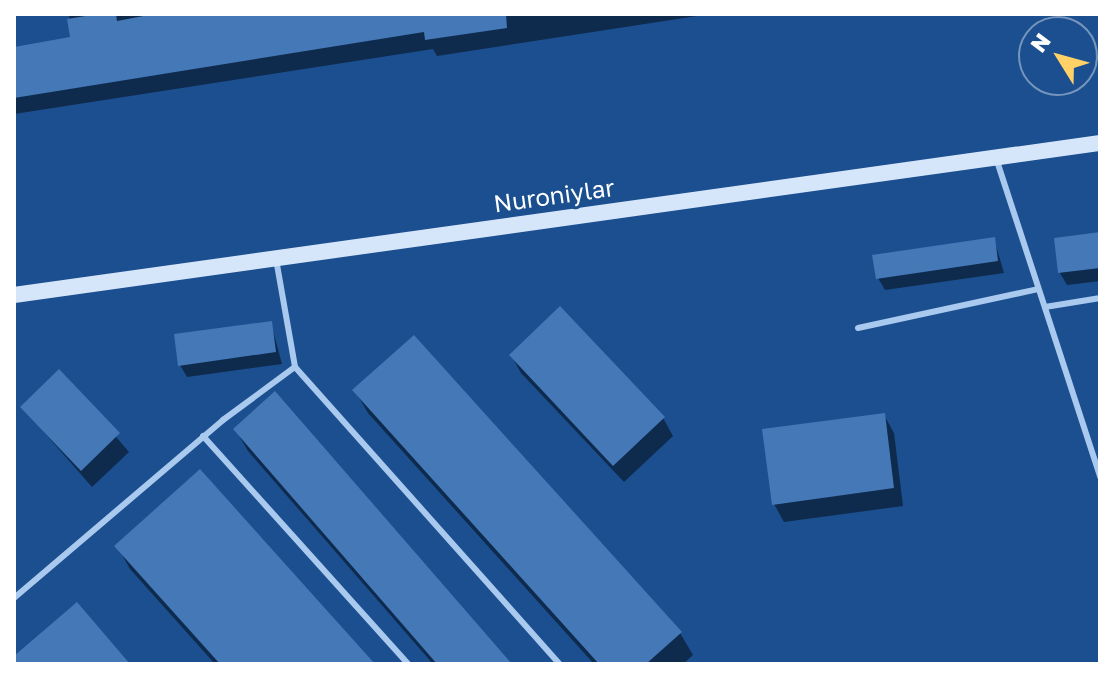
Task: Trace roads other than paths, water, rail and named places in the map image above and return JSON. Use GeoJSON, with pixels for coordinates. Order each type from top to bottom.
{"type":"FeatureCollection","features":[{"type":"Feature","properties":{"kind":"main road","name":"Nuroniylar"},"geometry":{"type":"LineString","coordinates":[[14,295],[1100,143]]}},
{"type":"Feature","properties":{"kind":"lane"},"geometry":{"type":"LineString","coordinates":[[996,158],[1100,477]]}},
{"type":"Feature","properties":{"kind":"lane"},"geometry":{"type":"LineString","coordinates":[[276,259],[295,367],[560,664]]}},
{"type":"Feature","properties":{"kind":"lane"},"geometry":{"type":"LineString","coordinates":[[858,328],[1038,289]]}},
{"type":"Feature","properties":{"kind":"lane"},"geometry":{"type":"LineString","coordinates":[[1045,307],[1100,298]]}},
{"type":"Feature","properties":{"kind":"lane"},"geometry":{"type":"LineString","coordinates":[[14,598],[203,436],[295,367]]}},
{"type":"Feature","properties":{"kind":"lane"},"geometry":{"type":"LineString","coordinates":[[203,436],[408,664]]}}]}
